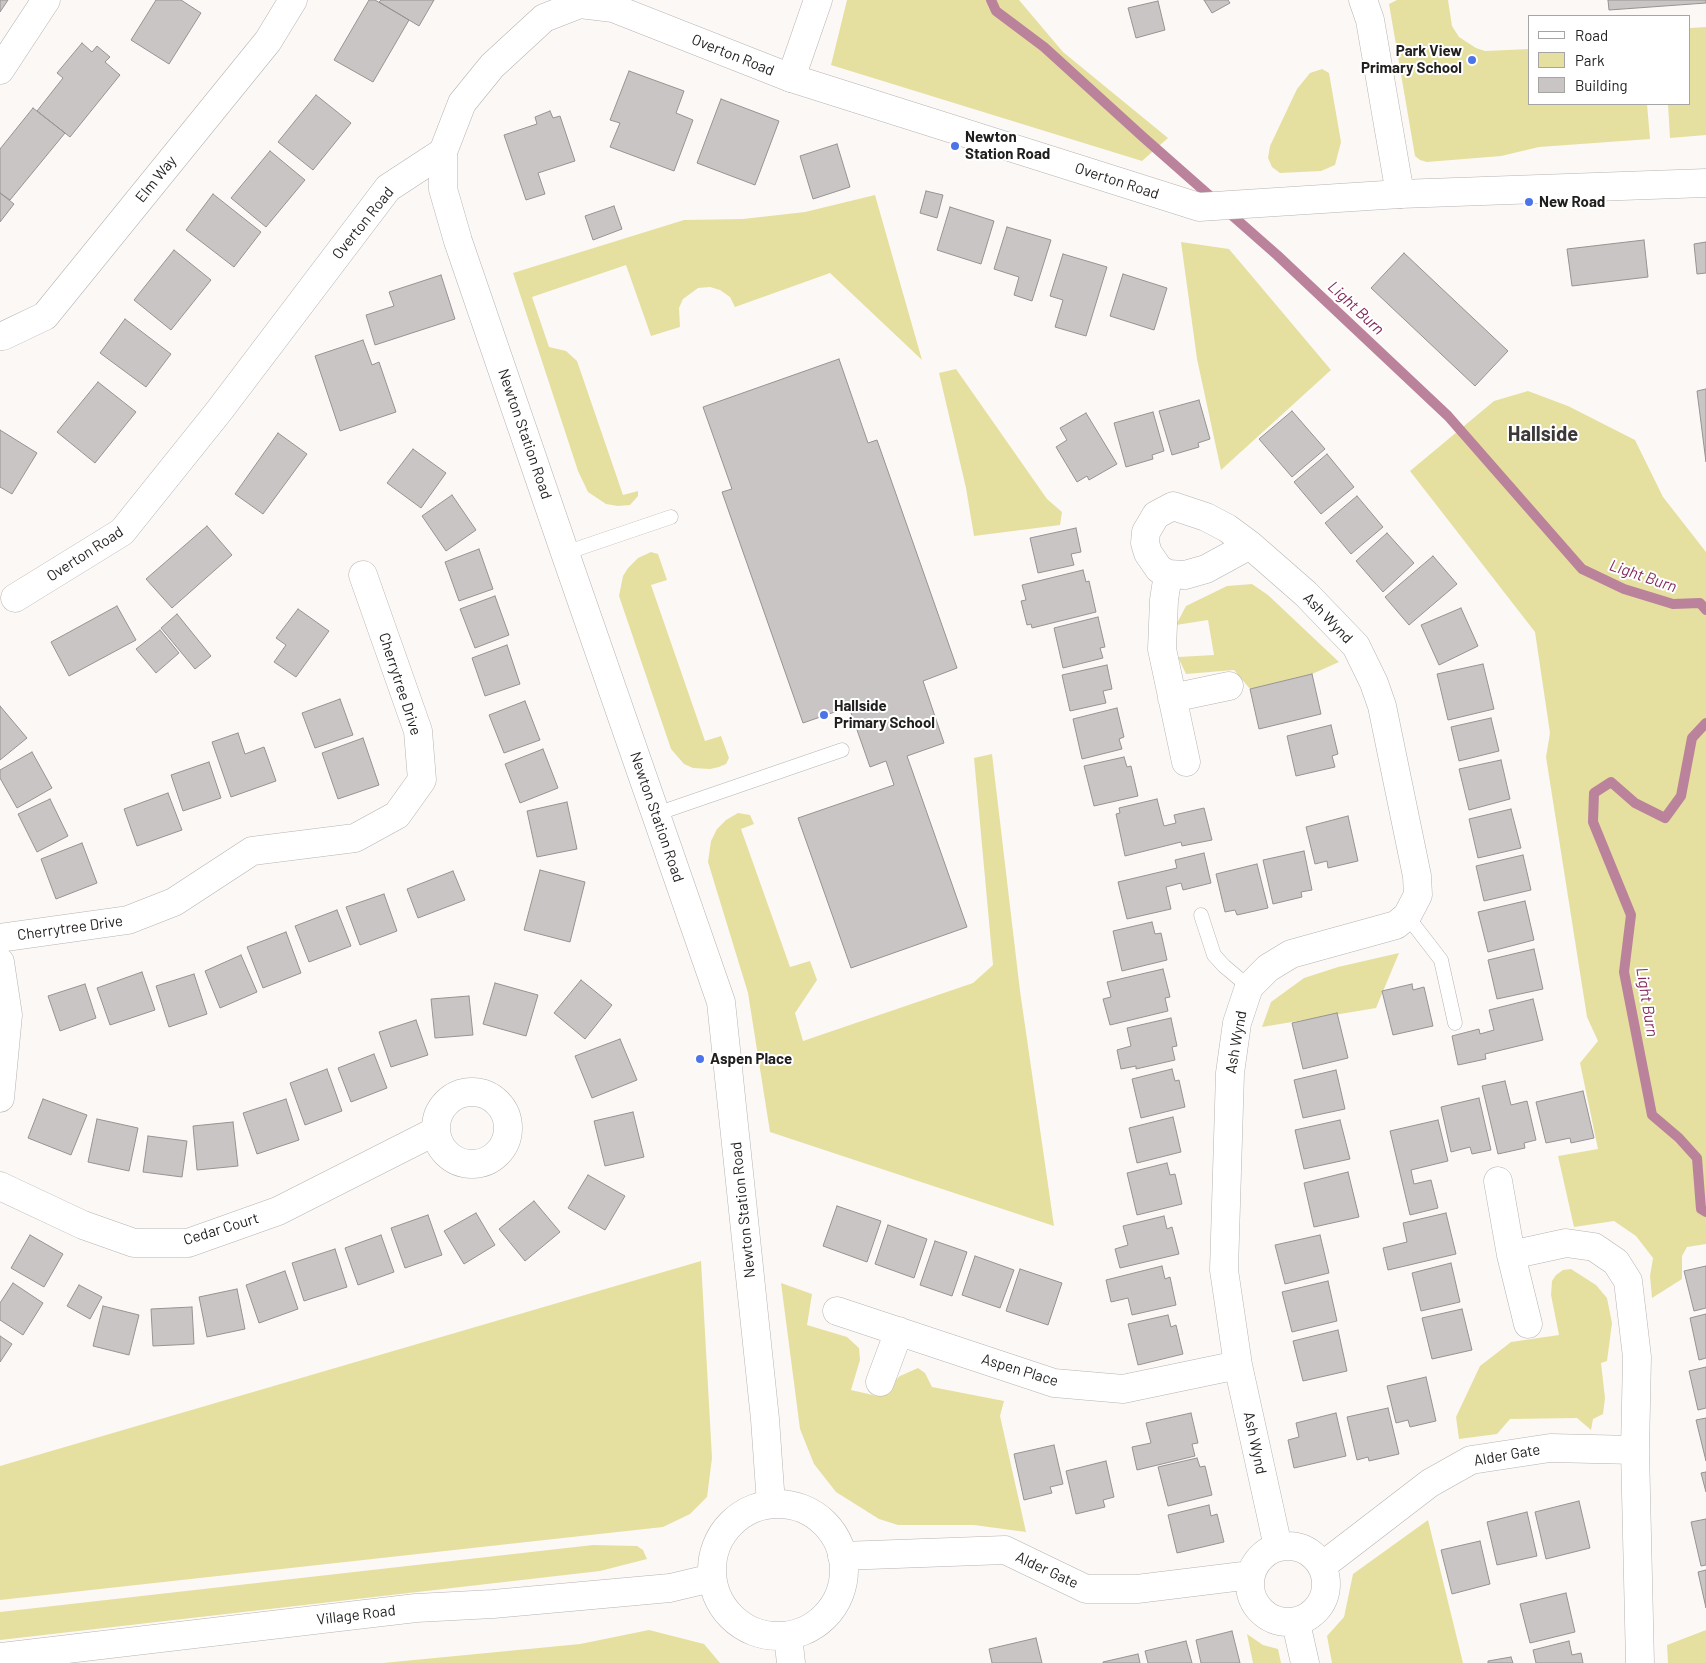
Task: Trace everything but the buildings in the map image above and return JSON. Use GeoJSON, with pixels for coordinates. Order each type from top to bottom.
{"type":"FeatureCollection","features":[{"type":"Feature","properties":{"kind":"street"},"geometry":{"type":"LineString","coordinates":[[0,70],[46,0]]}},
{"type":"Feature","properties":{"kind":"street","name":"Elm Way"},"geometry":{"type":"LineString","coordinates":[[0,336],[45,316],[268,41],[293,0]]}},
{"type":"Feature","properties":{"kind":"street"},"geometry":{"type":"LineString","coordinates":[[790,78],[818,0]]}},
{"type":"Feature","properties":{"kind":"street"},"geometry":{"type":"LineString","coordinates":[[1363,0],[1370,20],[1400,194]]}},
{"type":"Feature","properties":{"kind":"street","name":"Overton Road"},"geometry":{"type":"LineString","coordinates":[[15,598],[122,532],[219,411],[388,188],[443,152],[462,103],[492,66],[544,18],[580,4],[613,8],[790,78],[1199,207],[1400,194],[1706,183]]}},
{"type":"Feature","properties":{"kind":"street","name":"Newton Station Road"},"geometry":{"type":"LineString","coordinates":[[443,152],[443,189],[458,241],[721,1002],[765,1419],[771,1504]]}},
{"type":"Feature","properties":{"kind":"street","name":"Ash Wynd"},"geometry":{"type":"LineString","coordinates":[[1168,574],[1152,562],[1145,543],[1146,532],[1156,515],[1173,506],[1213,520],[1250,545],[1306,594],[1356,646],[1374,683],[1382,706],[1417,876],[1418,895],[1407,916],[1396,925],[1291,954],[1268,968],[1249,987],[1237,1023],[1229,1083],[1224,1270],[1238,1365],[1278,1547]]}},
{"type":"Feature","properties":{"kind":"street"},"geometry":{"type":"LineString","coordinates":[[1186,762],[1162,650],[1164,600],[1168,574],[1185,575],[1206,569],[1250,545]]}},
{"type":"Feature","properties":{"kind":"street","name":"Cherrytree Drive"},"geometry":{"type":"LineString","coordinates":[[0,938],[128,920],[174,902],[252,851],[355,838],[397,816],[422,780],[418,731],[363,575]]}},
{"type":"Feature","properties":{"kind":"street"},"geometry":{"type":"LineString","coordinates":[[1172,698],[1229,686]]}},
{"type":"Feature","properties":{"kind":"street"},"geometry":{"type":"LineString","coordinates":[[0,962],[8,1015],[0,1098]]}},
{"type":"Feature","properties":{"kind":"street","name":"Cedar Court"},"geometry":{"type":"LineString","coordinates":[[0,1186],[83,1225],[134,1243],[188,1243],[278,1211],[434,1132]]}},
{"type":"Feature","properties":{"kind":"street"},"geometry":{"type":"LineString","coordinates":[[1498,1181],[1528,1324]]}},
{"type":"Feature","properties":{"kind":"street"},"geometry":{"type":"LineString","coordinates":[[1512,1255],[1566,1243],[1594,1247],[1616,1262],[1628,1281],[1637,1357],[1635,1450],[1640,1663]]}},
{"type":"Feature","properties":{"kind":"street","name":"Aspen Place"},"geometry":{"type":"LineString","coordinates":[[837,1311],[1054,1383],[1123,1389],[1238,1365]]}},
{"type":"Feature","properties":{"kind":"street"},"geometry":{"type":"LineString","coordinates":[[880,1382],[899,1331]]}},
{"type":"Feature","properties":{"kind":"street","name":"Alder Gate"},"geometry":{"type":"LineString","coordinates":[[1322,1566],[1430,1483],[1471,1460],[1550,1448],[1635,1450]]}},
{"type":"Feature","properties":{"kind":"street"},"geometry":{"type":"LineString","coordinates":[[771,1504],[790,1505],[808,1512],[824,1522],[836,1538],[842,1556],[844,1577],[838,1598],[826,1616],[808,1629],[788,1636],[766,1636],[740,1624],[729,1616],[717,1599],[712,1578],[712,1559],[718,1542],[728,1527],[740,1516],[755,1508],[771,1504]]}},
{"type":"Feature","properties":{"kind":"street"},"geometry":{"type":"LineString","coordinates":[[1291,1546],[1303,1549],[1314,1556],[1322,1566],[1327,1579],[1326,1594],[1320,1607],[1309,1617],[1296,1623],[1283,1623],[1270,1619],[1260,1611],[1253,1600],[1250,1588],[1251,1575],[1261,1557],[1278,1547],[1291,1546]]}},
{"type":"Feature","properties":{"kind":"street","name":"Alder Gate"},"geometry":{"type":"LineString","coordinates":[[842,1556],[1004,1550],[1086,1589],[1137,1589],[1251,1575]]}},
{"type":"Feature","properties":{"kind":"street","name":"Village Road"},"geometry":{"type":"LineString","coordinates":[[0,1657],[416,1608],[492,1604],[670,1588],[712,1578]]}},
{"type":"Feature","properties":{"kind":"street"},"geometry":{"type":"LineString","coordinates":[[1296,1623],[1305,1663]]}},
{"type":"Feature","properties":{"kind":"street"},"geometry":{"type":"LineString","coordinates":[[788,1636],[791,1663]]}},
{"type":"Feature","properties":{"kind":"lane"},"geometry":{"type":"LineString","coordinates":[[565,553],[671,517]]}},
{"type":"Feature","properties":{"kind":"lane"},"geometry":{"type":"LineString","coordinates":[[656,814],[842,750]]}},
{"type":"Feature","properties":{"kind":"lane"},"geometry":{"type":"LineString","coordinates":[[1201,914],[1214,955],[1249,987]]}},
{"type":"Feature","properties":{"kind":"lane"},"geometry":{"type":"LineString","coordinates":[[1407,916],[1441,960],[1455,1023]]}},
{"type":"Feature","properties":{"kind":"green space"},"geometry":{"type":"Polygon","coordinates":[[[847,0],[1019,0],[1063,52],[1168,138],[1142,161],[831,65],[847,0]]]}},
{"type":"Feature","properties":{"kind":"green space","name":"Park View Primary School"},"geometry":{"type":"Polygon","coordinates":[[[1397,0],[1448,0],[1452,26],[1459,37],[1476,48],[1485,51],[1528,49],[1528,105],[1647,105],[1650,139],[1539,147],[1501,156],[1427,162],[1420,160],[1415,156],[1389,4],[1397,0]]]}},
{"type":"Feature","properties":{"kind":"green space"},"geometry":{"type":"Polygon","coordinates":[[[1706,27],[1706,135],[1670,138],[1668,105],[1691,105],[1691,28],[1706,27]]]}},
{"type":"Feature","properties":{"kind":"green space"},"geometry":{"type":"Polygon","coordinates":[[[1322,69],[1329,73],[1341,142],[1335,165],[1321,171],[1280,173],[1272,167],[1268,158],[1270,146],[1297,89],[1310,73],[1322,69]]]}},
{"type":"Feature","properties":{"kind":"green space"},"geometry":{"type":"Polygon","coordinates":[[[875,195],[922,360],[830,273],[735,307],[730,297],[720,290],[710,287],[698,288],[683,299],[679,308],[680,327],[651,336],[626,265],[532,297],[549,347],[566,351],[577,361],[623,495],[638,491],[638,496],[630,505],[618,506],[606,504],[588,492],[578,471],[513,273],[684,220],[743,219],[805,212],[875,195]]]}},
{"type":"Feature","properties":{"kind":"green space"},"geometry":{"type":"Polygon","coordinates":[[[1181,242],[1229,249],[1331,370],[1221,470],[1197,359],[1181,242]]]}},
{"type":"Feature","properties":{"kind":"green space"},"geometry":{"type":"Polygon","coordinates":[[[956,369],[1047,499],[1062,512],[1060,525],[974,536],[966,488],[939,373],[956,369]]]}},
{"type":"Feature","properties":{"kind":"green space"},"geometry":{"type":"Polygon","coordinates":[[[1528,391],[1568,406],[1635,440],[1663,497],[1706,552],[1706,1244],[1687,1247],[1682,1256],[1682,1279],[1652,1298],[1650,1276],[1653,1258],[1636,1236],[1614,1221],[1574,1227],[1558,1156],[1598,1149],[1580,1063],[1598,1041],[1587,1017],[1546,757],[1550,733],[1535,632],[1410,471],[1494,401],[1528,391]]]}},
{"type":"Feature","properties":{"kind":"green space"},"geometry":{"type":"Polygon","coordinates":[[[651,552],[658,554],[667,580],[651,585],[705,741],[721,736],[729,758],[726,764],[719,767],[710,769],[693,768],[684,764],[671,749],[619,596],[623,576],[628,568],[638,558],[651,552]]]}},
{"type":"Feature","properties":{"kind":"green space"},"geometry":{"type":"Polygon","coordinates":[[[1252,584],[1268,595],[1339,662],[1312,674],[1250,689],[1234,670],[1186,674],[1178,657],[1214,655],[1208,620],[1176,625],[1186,606],[1227,586],[1252,584]]]}},
{"type":"Feature","properties":{"kind":"green space"},"geometry":{"type":"Polygon","coordinates":[[[992,754],[1020,991],[1054,1226],[770,1132],[748,993],[708,862],[711,841],[717,829],[726,820],[738,813],[750,815],[754,824],[741,829],[790,967],[810,961],[817,980],[795,1013],[803,1041],[973,983],[993,965],[974,758],[992,754]]]}},
{"type":"Feature","properties":{"kind":"green space"},"geometry":{"type":"Polygon","coordinates":[[[1399,953],[1376,1008],[1262,1027],[1271,1002],[1304,978],[1338,967],[1399,953]]]}},
{"type":"Feature","properties":{"kind":"green space"},"geometry":{"type":"Polygon","coordinates":[[[701,1261],[712,1458],[707,1497],[690,1514],[663,1527],[0,1600],[0,1466],[701,1261]]]}},
{"type":"Feature","properties":{"kind":"green space"},"geometry":{"type":"Polygon","coordinates":[[[1571,1269],[1596,1285],[1607,1298],[1612,1323],[1607,1361],[1601,1363],[1605,1398],[1603,1414],[1593,1419],[1591,1430],[1577,1418],[1510,1419],[1497,1434],[1459,1439],[1456,1417],[1480,1366],[1511,1342],[1559,1335],[1551,1295],[1552,1281],[1563,1270],[1571,1269]]]}},
{"type":"Feature","properties":{"kind":"green space"},"geometry":{"type":"Polygon","coordinates":[[[781,1283],[812,1294],[807,1325],[847,1337],[859,1348],[860,1360],[851,1390],[877,1396],[900,1376],[918,1368],[925,1373],[932,1387],[1004,1401],[1000,1416],[1026,1532],[974,1525],[898,1525],[879,1519],[836,1492],[814,1464],[800,1429],[781,1283]]]}},
{"type":"Feature","properties":{"kind":"green space"},"geometry":{"type":"Polygon","coordinates":[[[1428,1520],[1463,1663],[1332,1663],[1327,1636],[1344,1617],[1353,1574],[1428,1520]]]}},
{"type":"Feature","properties":{"kind":"green space"},"geometry":{"type":"Polygon","coordinates":[[[593,1545],[637,1546],[643,1550],[647,1559],[600,1571],[0,1640],[0,1612],[593,1545]]]}},
{"type":"Feature","properties":{"kind":"green space"},"geometry":{"type":"Polygon","coordinates":[[[649,1630],[704,1644],[720,1663],[383,1663],[580,1644],[649,1630]]]}},
{"type":"Feature","properties":{"kind":"green space"},"geometry":{"type":"Polygon","coordinates":[[[1706,1630],[1706,1663],[1668,1663],[1667,1645],[1706,1630]]]}},
{"type":"Feature","properties":{"kind":"green space"},"geometry":{"type":"Polygon","coordinates":[[[1247,1634],[1263,1645],[1278,1649],[1281,1663],[1253,1663],[1247,1634]]]}},
{"type":"Feature","properties":{"kind":"waterway","name":"Light Burn"},"geometry":{"type":"LineString","coordinates":[[991,0],[996,11],[1044,47],[1277,255],[1448,416],[1582,569],[1624,589],[1673,604],[1700,603],[1706,610]]}},
{"type":"Feature","properties":{"kind":"waterway","name":"Light Burn"},"geometry":{"type":"LineString","coordinates":[[1706,723],[1692,738],[1681,796],[1665,818],[1635,803],[1611,782],[1594,793],[1593,822],[1631,915],[1624,972],[1652,1115],[1679,1138],[1697,1158],[1701,1209],[1706,1212]]}},
{"type":"Feature","properties":{"kind":"place","name":"Park View Primary School"},"geometry":{"type":"Point","coordinates":[1472,60]}},
{"type":"Feature","properties":{"kind":"place","name":"Newton Station Road"},"geometry":{"type":"Point","coordinates":[955,146]}},
{"type":"Feature","properties":{"kind":"place","name":"New Road"},"geometry":{"type":"Point","coordinates":[1529,202]}},
{"type":"Feature","properties":{"kind":"place","name":"Hallside Primary School"},"geometry":{"type":"Point","coordinates":[824,715]}},
{"type":"Feature","properties":{"kind":"place","name":"Aspen Place"},"geometry":{"type":"Point","coordinates":[700,1059]}},
{"type":"Feature","properties":{"kind":"district","name":"Hallside"},"geometry":{"type":"Point","coordinates":[1543,434]}}]}
